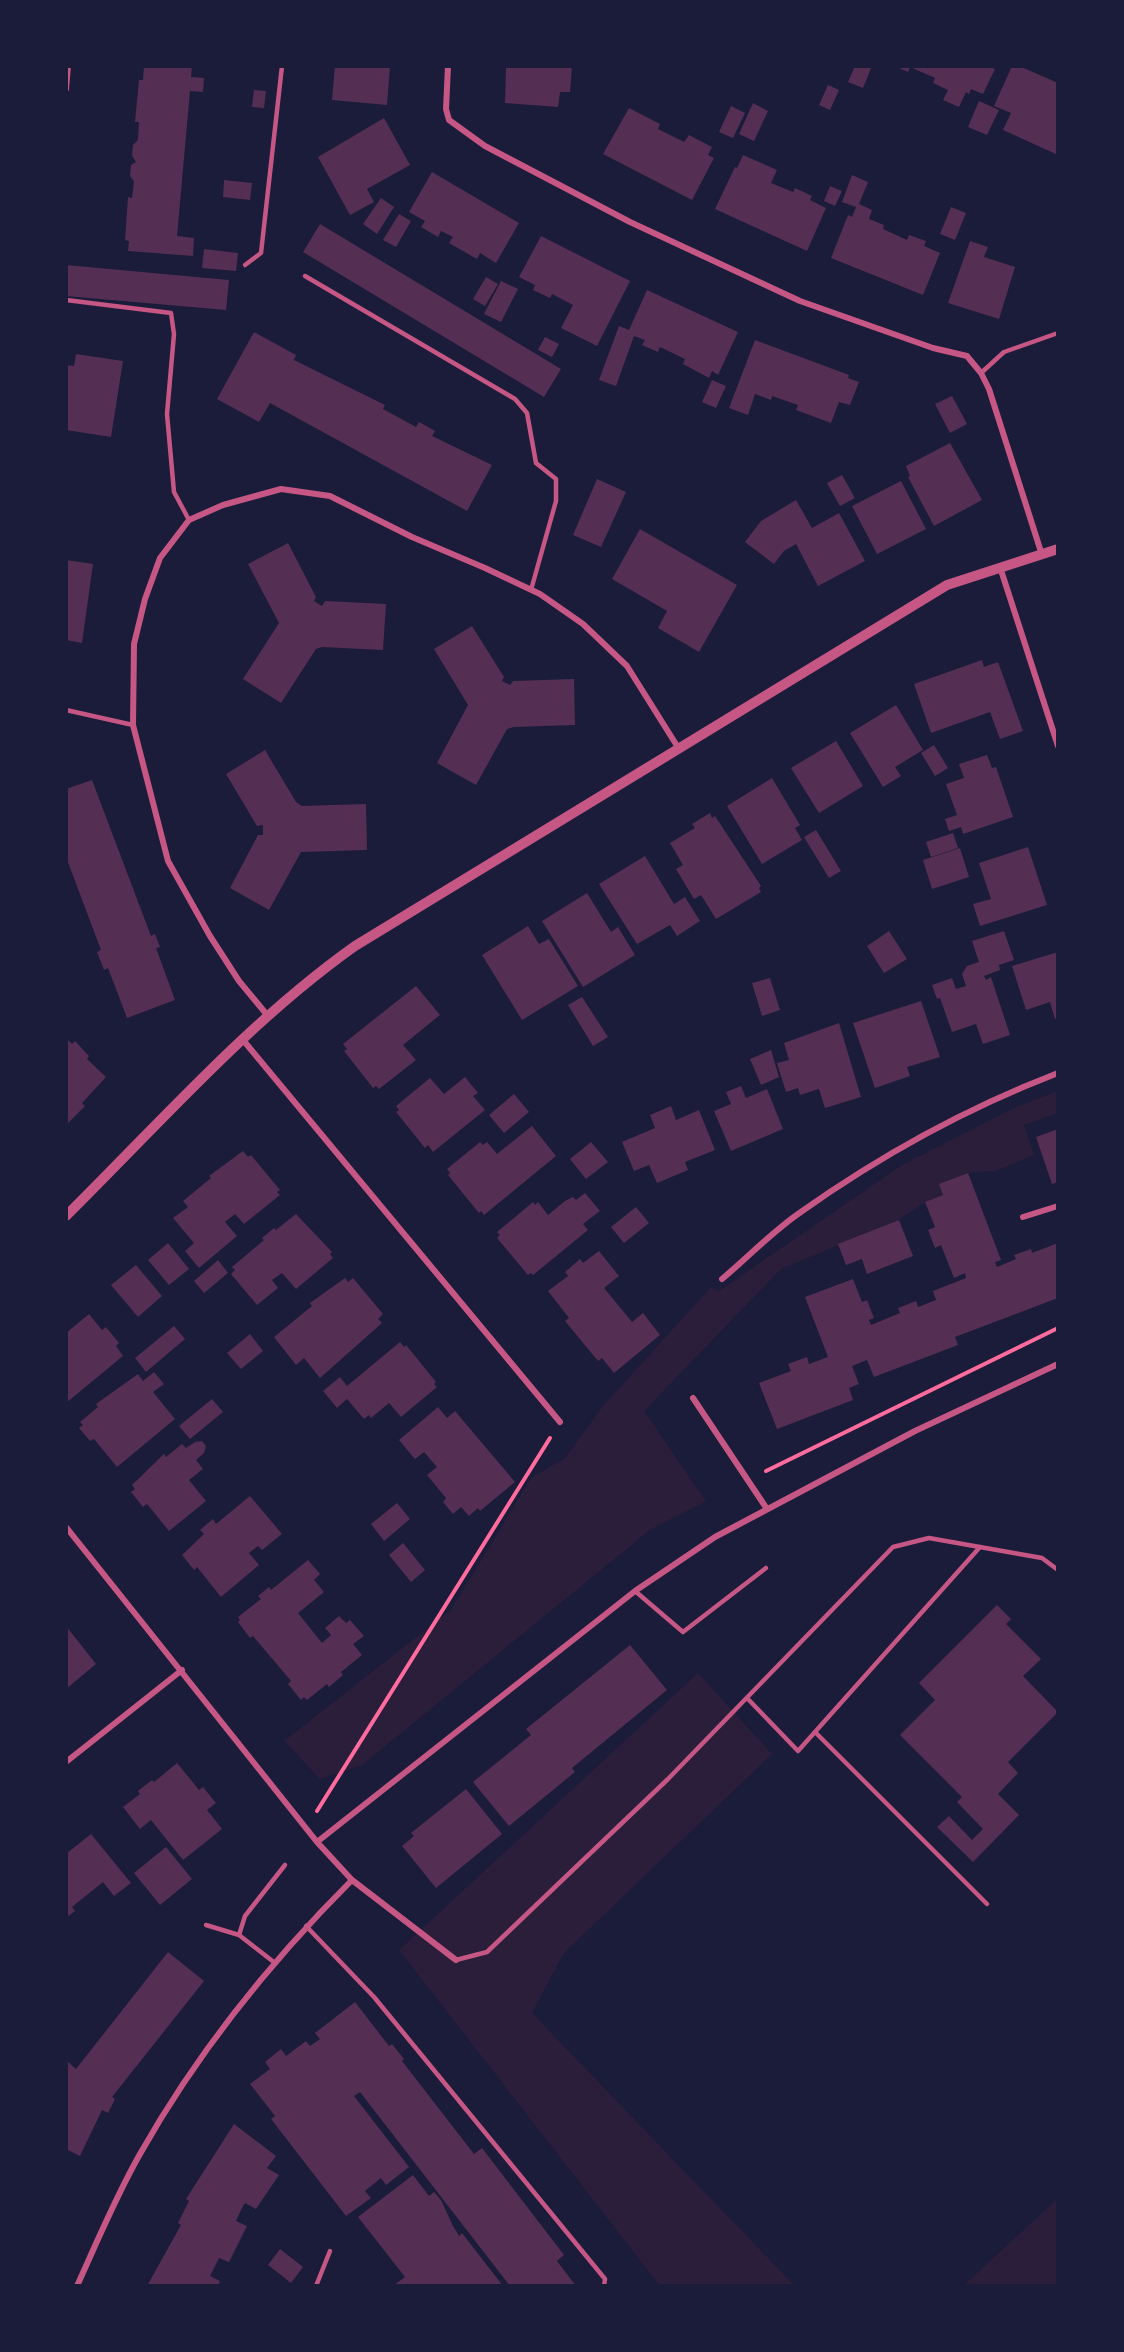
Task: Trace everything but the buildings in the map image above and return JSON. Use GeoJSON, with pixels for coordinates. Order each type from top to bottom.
{"type":"FeatureCollection","features":[{"type":"Feature","properties":{"kind":"street"},"geometry":{"type":"LineString","coordinates":[[66,89],[68,66]]}},
{"type":"Feature","properties":{"kind":"street"},"geometry":{"type":"LineString","coordinates":[[448,66],[446,109],[449,120],[485,146],[630,222],[800,301],[933,348],[967,356],[981,373],[1042,555]]}},
{"type":"Feature","properties":{"kind":"street"},"geometry":{"type":"LineString","coordinates":[[269,1017],[239,981],[210,936],[168,861],[133,725],[134,644],[145,599],[160,558],[189,520],[223,505],[281,489],[330,496],[412,537],[531,590],[583,624],[627,666],[679,749]]}},
{"type":"Feature","properties":{"kind":"street"},"geometry":{"type":"LineString","coordinates":[[66,1216],[243,1040],[317,972],[355,946],[947,585],[999,566],[1058,549]]}},
{"type":"Feature","properties":{"kind":"street"},"geometry":{"type":"LineString","coordinates":[[999,566],[1058,746]]}},
{"type":"Feature","properties":{"kind":"street"},"geometry":{"type":"LineString","coordinates":[[243,1040],[560,1422]]}},
{"type":"Feature","properties":{"kind":"street"},"geometry":{"type":"LineString","coordinates":[[722,1279],[796,1215],[879,1160],[1017,1089],[1058,1073]]}},
{"type":"Feature","properties":{"kind":"street"},"geometry":{"type":"LineString","coordinates":[[1023,1217],[1058,1206]]}},
{"type":"Feature","properties":{"kind":"street"},"geometry":{"type":"LineString","coordinates":[[317,1842],[635,1591],[715,1537],[915,1431],[1058,1364]]}},
{"type":"Feature","properties":{"kind":"street"},"geometry":{"type":"LineString","coordinates":[[693,1398],[767,1509]]}},
{"type":"Feature","properties":{"kind":"street"},"geometry":{"type":"LineString","coordinates":[[66,1527],[317,1842],[352,1880],[456,1960]]}},
{"type":"Feature","properties":{"kind":"street"},"geometry":{"type":"LineString","coordinates":[[66,1762],[182,1670]]}},
{"type":"Feature","properties":{"kind":"street"},"geometry":{"type":"LineString","coordinates":[[77,2286],[140,2154],[228,2019],[306,1926],[352,1880]]}},
{"type":"Feature","properties":{"kind":"lane"},"geometry":{"type":"LineString","coordinates":[[245,265],[261,253],[282,66]]}},
{"type":"Feature","properties":{"kind":"lane"},"geometry":{"type":"LineString","coordinates":[[305,276],[515,399],[527,412],[536,463],[556,479],[556,501],[531,590]]}},
{"type":"Feature","properties":{"kind":"lane"},"geometry":{"type":"LineString","coordinates":[[66,300],[171,313],[174,334],[167,414],[174,492],[189,520]]}},
{"type":"Feature","properties":{"kind":"lane"},"geometry":{"type":"LineString","coordinates":[[981,373],[1004,352],[1058,333]]}},
{"type":"Feature","properties":{"kind":"lane"},"geometry":{"type":"LineString","coordinates":[[66,710],[133,725]]}},
{"type":"Feature","properties":{"kind":"lane"},"geometry":{"type":"LineString","coordinates":[[456,1960],[487,1952],[668,1779],[893,1547],[929,1538],[1042,1558],[1058,1570]]}},
{"type":"Feature","properties":{"kind":"lane"},"geometry":{"type":"LineString","coordinates":[[747,1698],[798,1751],[980,1547]]}},
{"type":"Feature","properties":{"kind":"lane"},"geometry":{"type":"LineString","coordinates":[[635,1591],[683,1632],[766,1568]]}},
{"type":"Feature","properties":{"kind":"lane"},"geometry":{"type":"LineString","coordinates":[[815,1732],[987,1904]]}},
{"type":"Feature","properties":{"kind":"lane"},"geometry":{"type":"LineString","coordinates":[[239,1935],[245,1916],[285,1865]]}},
{"type":"Feature","properties":{"kind":"lane"},"geometry":{"type":"LineString","coordinates":[[206,1925],[239,1935],[275,1963]]}},
{"type":"Feature","properties":{"kind":"lane"},"geometry":{"type":"LineString","coordinates":[[306,1926],[374,1997],[605,2279],[604,2286]]}},
{"type":"Feature","properties":{"kind":"lane"},"geometry":{"type":"LineString","coordinates":[[316,2286],[330,2251]]}},
{"type":"Feature","properties":{"kind":"path"},"geometry":{"type":"LineString","coordinates":[[747,1481],[1058,1328]]}},
{"type":"Feature","properties":{"kind":"path"},"geometry":{"type":"LineString","coordinates":[[306,1829],[560,1422]]}},
{"type":"Feature","properties":{"kind":"shaded area"},"geometry":{"type":"Polygon","coordinates":[[[1058,1091],[1058,1113],[1024,1125],[1034,1155],[996,1171],[968,1173],[939,1184],[943,1195],[925,1202],[899,1220],[781,1269],[644,1411],[706,1501],[650,1530],[362,1765],[320,1779],[284,1741],[451,1610],[531,1478],[565,1458],[603,1406],[711,1287],[719,1291],[902,1165],[1016,1107],[1058,1091]]]}},
{"type":"Feature","properties":{"kind":"shaded area"},"geometry":{"type":"Polygon","coordinates":[[[698,1673],[772,1754],[564,1953],[532,2013],[795,2286],[660,2286],[399,1950],[698,1673]]]}},
{"type":"Feature","properties":{"kind":"shaded area"},"geometry":{"type":"Polygon","coordinates":[[[1058,2198],[1058,2286],[963,2286],[1058,2198]]]}}]}
